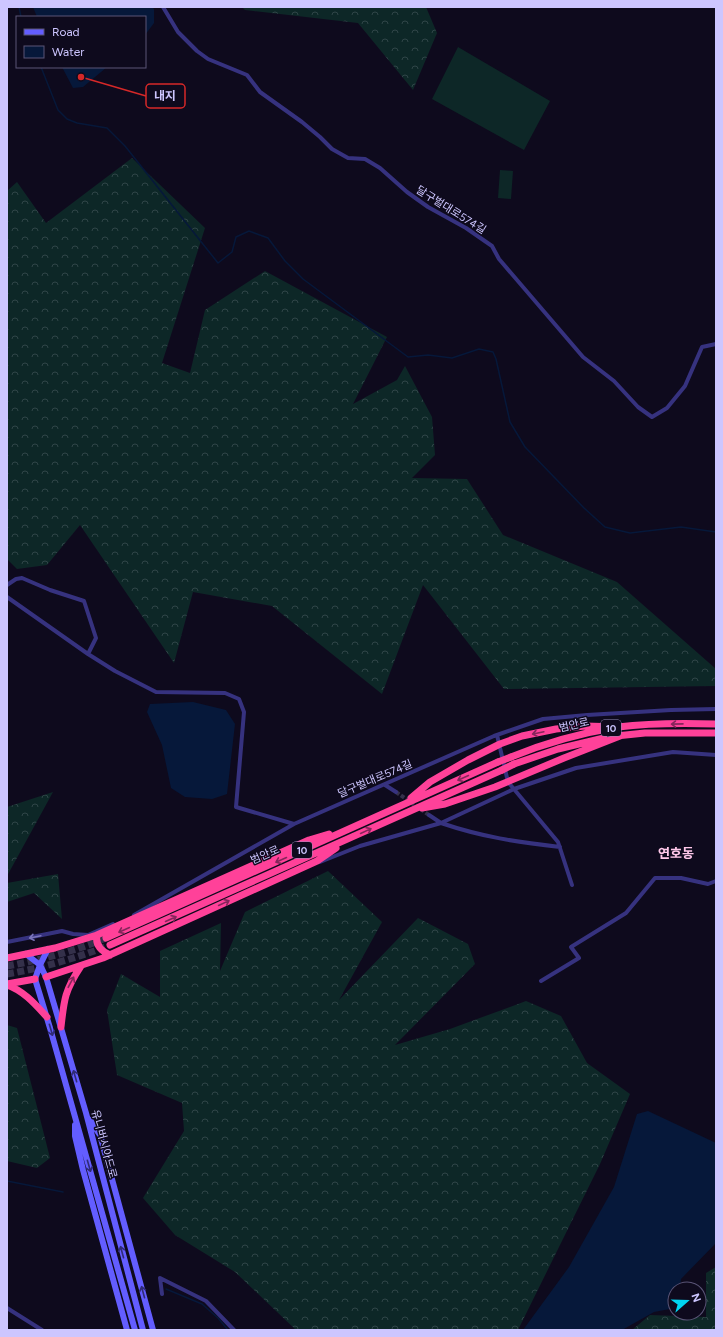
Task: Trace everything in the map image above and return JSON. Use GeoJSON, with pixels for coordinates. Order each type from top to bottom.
{"type":"FeatureCollection","features":[{"type":"Feature","properties":{"kind":"highway","name":"범안로"},"geometry":{"type":"LineString","coordinates":[[106,938],[511,756],[556,741],[619,727],[676,724],[716,724]]}},
{"type":"Feature","properties":{"kind":"highway"},"geometry":{"type":"LineString","coordinates":[[405,804],[430,782],[468,760],[500,744],[522,736],[556,729],[585,726],[619,727]]}},
{"type":"Feature","properties":{"kind":"highway","name":"범안로"},"geometry":{"type":"LineString","coordinates":[[110,946],[514,764],[558,749],[620,736],[676,732],[716,733]]}},
{"type":"Feature","properties":{"kind":"highway"},"geometry":{"type":"LineString","coordinates":[[412,810],[445,804],[508,782],[620,736]]}},
{"type":"Feature","properties":{"kind":"highway"},"geometry":{"type":"LineString","coordinates":[[7,958],[48,949],[98,935],[308,840],[349,829]]}},
{"type":"Feature","properties":{"kind":"highway"},"geometry":{"type":"LineString","coordinates":[[46,977],[110,955],[317,861],[350,838]]}},
{"type":"Feature","properties":{"kind":"highway"},"geometry":{"type":"LineString","coordinates":[[98,935],[98,947],[110,955]]}},
{"type":"Feature","properties":{"kind":"highway"},"geometry":{"type":"LineString","coordinates":[[61,1027],[64,998],[69,986],[81,966]]}},
{"type":"Feature","properties":{"kind":"highway"},"geometry":{"type":"LineString","coordinates":[[7,984],[35,979]]}},
{"type":"Feature","properties":{"kind":"highway"},"geometry":{"type":"LineString","coordinates":[[7,984],[18,989],[30,998],[47,1017]]}},
{"type":"Feature","properties":{"kind":"main road"},"geometry":{"type":"LineString","coordinates":[[35,979],[48,949]]}},
{"type":"Feature","properties":{"kind":"main road","name":"유니버시아드로"},"geometry":{"type":"LineString","coordinates":[[26,954],[40,965],[46,977],[86,1113],[143,1330]]}},
{"type":"Feature","properties":{"kind":"main road","name":"유니버시아드로"},"geometry":{"type":"LineString","coordinates":[[35,979],[75,1115],[135,1330]]}},
{"type":"Feature","properties":{"kind":"main road"},"geometry":{"type":"LineString","coordinates":[[86,1113],[100,1135],[153,1330]]}},
{"type":"Feature","properties":{"kind":"main road"},"geometry":{"type":"LineString","coordinates":[[75,1115],[76,1136],[83,1170],[128,1330]]}},
{"type":"Feature","properties":{"kind":"street","name":"달구벌대로574길"},"geometry":{"type":"LineString","coordinates":[[163,7],[178,32],[197,51],[208,59],[247,76],[260,92],[302,122],[332,149],[348,158],[365,159],[380,168],[407,192],[428,207],[466,228],[492,246],[499,259],[584,357],[614,381],[638,408],[652,417],[667,408],[686,386],[702,347],[716,344]]}},
{"type":"Feature","properties":{"kind":"street"},"geometry":{"type":"LineString","coordinates":[[7,585],[16,579],[22,578],[50,590],[84,601],[96,638],[88,654]]}},
{"type":"Feature","properties":{"kind":"street"},"geometry":{"type":"LineString","coordinates":[[7,597],[88,654],[156,692],[225,693],[239,699],[244,712],[236,807],[294,824]]}},
{"type":"Feature","properties":{"kind":"street","name":"달구벌대로574길"},"geometry":{"type":"LineString","coordinates":[[7,942],[62,931],[72,934],[88,935],[136,914],[294,824],[497,735],[543,719],[639,712],[716,709]]}},
{"type":"Feature","properties":{"kind":"street"},"geometry":{"type":"LineString","coordinates":[[497,735],[508,782],[558,842],[572,885]]}},
{"type":"Feature","properties":{"kind":"street"},"geometry":{"type":"LineString","coordinates":[[266,884],[360,846],[441,823],[514,789],[576,768],[673,752],[716,755]]}},
{"type":"Feature","properties":{"kind":"street"},"geometry":{"type":"LineString","coordinates":[[385,785],[396,792]]}},
{"type":"Feature","properties":{"kind":"street"},"geometry":{"type":"LineString","coordinates":[[429,815],[441,823],[466,832],[509,841],[560,847]]}},
{"type":"Feature","properties":{"kind":"street"},"geometry":{"type":"LineString","coordinates":[[541,981],[578,958],[570,947],[626,913],[655,878],[681,878],[708,884],[716,881]]}},
{"type":"Feature","properties":{"kind":"street"},"geometry":{"type":"LineString","coordinates":[[162,1294],[160,1278],[206,1301],[234,1330]]}},
{"type":"Feature","properties":{"kind":"street"},"geometry":{"type":"LineString","coordinates":[[7,1308],[42,1330]]}},
{"type":"Feature","properties":{"kind":"green space"},"geometry":{"type":"Polygon","coordinates":[[[242,7],[426,7],[437,33],[413,90],[358,23],[245,10],[242,7]]]}},
{"type":"Feature","properties":{"kind":"green space"},"geometry":{"type":"Polygon","coordinates":[[[458,47],[550,101],[524,150],[432,99],[458,47]]]}},
{"type":"Feature","properties":{"kind":"green space"},"geometry":{"type":"Polygon","coordinates":[[[132,158],[205,228],[162,363],[190,373],[205,310],[265,271],[387,337],[353,404],[397,380],[405,366],[432,417],[435,455],[412,478],[467,479],[503,535],[617,582],[716,669],[716,686],[504,689],[423,585],[382,694],[272,606],[193,592],[174,663],[80,525],[47,565],[17,569],[7,559],[7,191],[17,182],[46,223],[132,158]]]}},
{"type":"Feature","properties":{"kind":"green space"},"geometry":{"type":"Polygon","coordinates":[[[500,170],[513,171],[511,199],[498,198],[500,170]]]}},
{"type":"Feature","properties":{"kind":"green space"},"geometry":{"type":"Polygon","coordinates":[[[53,792],[7,876],[7,807],[53,792]]]}},
{"type":"Feature","properties":{"kind":"green space"},"geometry":{"type":"Polygon","coordinates":[[[328,871],[382,922],[339,1000],[418,918],[468,944],[475,964],[395,1045],[450,1029],[526,1001],[561,1016],[587,1063],[630,1094],[600,1164],[518,1330],[296,1330],[235,1272],[175,1235],[143,1198],[184,1131],[182,1103],[117,1075],[107,1010],[121,974],[160,997],[160,951],[221,923],[220,971],[245,912],[328,871]]]}},
{"type":"Feature","properties":{"kind":"green space"},"geometry":{"type":"Polygon","coordinates":[[[58,874],[62,919],[34,893],[7,902],[7,883],[58,874]]]}},
{"type":"Feature","properties":{"kind":"green space"},"geometry":{"type":"Polygon","coordinates":[[[7,1025],[17,1028],[50,1158],[37,1168],[7,1161],[7,1025]]]}},
{"type":"Feature","properties":{"kind":"green space"},"geometry":{"type":"Polygon","coordinates":[[[716,1267],[716,1330],[632,1330],[650,1315],[667,1316],[667,1321],[707,1321],[706,1273],[716,1267]]]}},
{"type":"Feature","properties":{"kind":"water"},"geometry":{"type":"Polygon","coordinates":[[[33,7],[152,7],[154,9],[154,23],[146,34],[146,16],[37,16],[33,7]]]}},
{"type":"Feature","properties":{"kind":"water"},"geometry":{"type":"Polygon","coordinates":[[[63,68],[106,68],[83,87],[73,88],[63,68]]]}},
{"type":"Feature","properties":{"kind":"water"},"geometry":{"type":"Polygon","coordinates":[[[193,702],[226,710],[235,724],[227,794],[212,799],[185,797],[171,788],[162,745],[147,712],[150,704],[193,702]]]}},
{"type":"Feature","properties":{"kind":"water"},"geometry":{"type":"Polygon","coordinates":[[[648,1111],[716,1143],[716,1243],[681,1279],[681,1281],[667,1281],[667,1310],[654,1312],[622,1330],[523,1330],[569,1267],[614,1187],[637,1114],[648,1111]]]}},
{"type":"Feature","properties":{"kind":"waterway"},"geometry":{"type":"LineString","coordinates":[[19,7],[21,16]]}},
{"type":"Feature","properties":{"kind":"waterway"},"geometry":{"type":"LineString","coordinates":[[41,68],[58,110],[67,119],[77,123],[107,128],[125,146],[218,263],[232,252],[236,237],[249,231],[268,238],[285,261],[303,279],[408,357],[428,355],[452,358],[479,349],[493,352],[496,359],[510,422],[525,447],[584,508],[605,527],[630,533],[681,527],[716,532]]}},
{"type":"Feature","properties":{"kind":"waterway"},"geometry":{"type":"LineString","coordinates":[[7,1181],[63,1192]]}},
{"type":"Feature","properties":{"kind":"waterway"},"geometry":{"type":"LineString","coordinates":[[166,1289],[202,1304],[218,1318],[228,1330]]}},
{"type":"Feature","properties":{"kind":"tunnel"},"geometry":{"type":"LineString","coordinates":[[396,792],[429,815]]}},
{"type":"Feature","properties":{"kind":"tunnel"},"geometry":{"type":"LineString","coordinates":[[7,966],[58,955],[106,938]]}},
{"type":"Feature","properties":{"kind":"tunnel"},"geometry":{"type":"LineString","coordinates":[[7,974],[59,962],[110,945]]}},
{"type":"Feature","properties":{"kind":"place","name":"내지"},"geometry":{"type":"Point","coordinates":[81,77]}},
{"type":"Feature","properties":{"kind":"district","name":"연호동"},"geometry":{"type":"Point","coordinates":[676,853]}}]}
